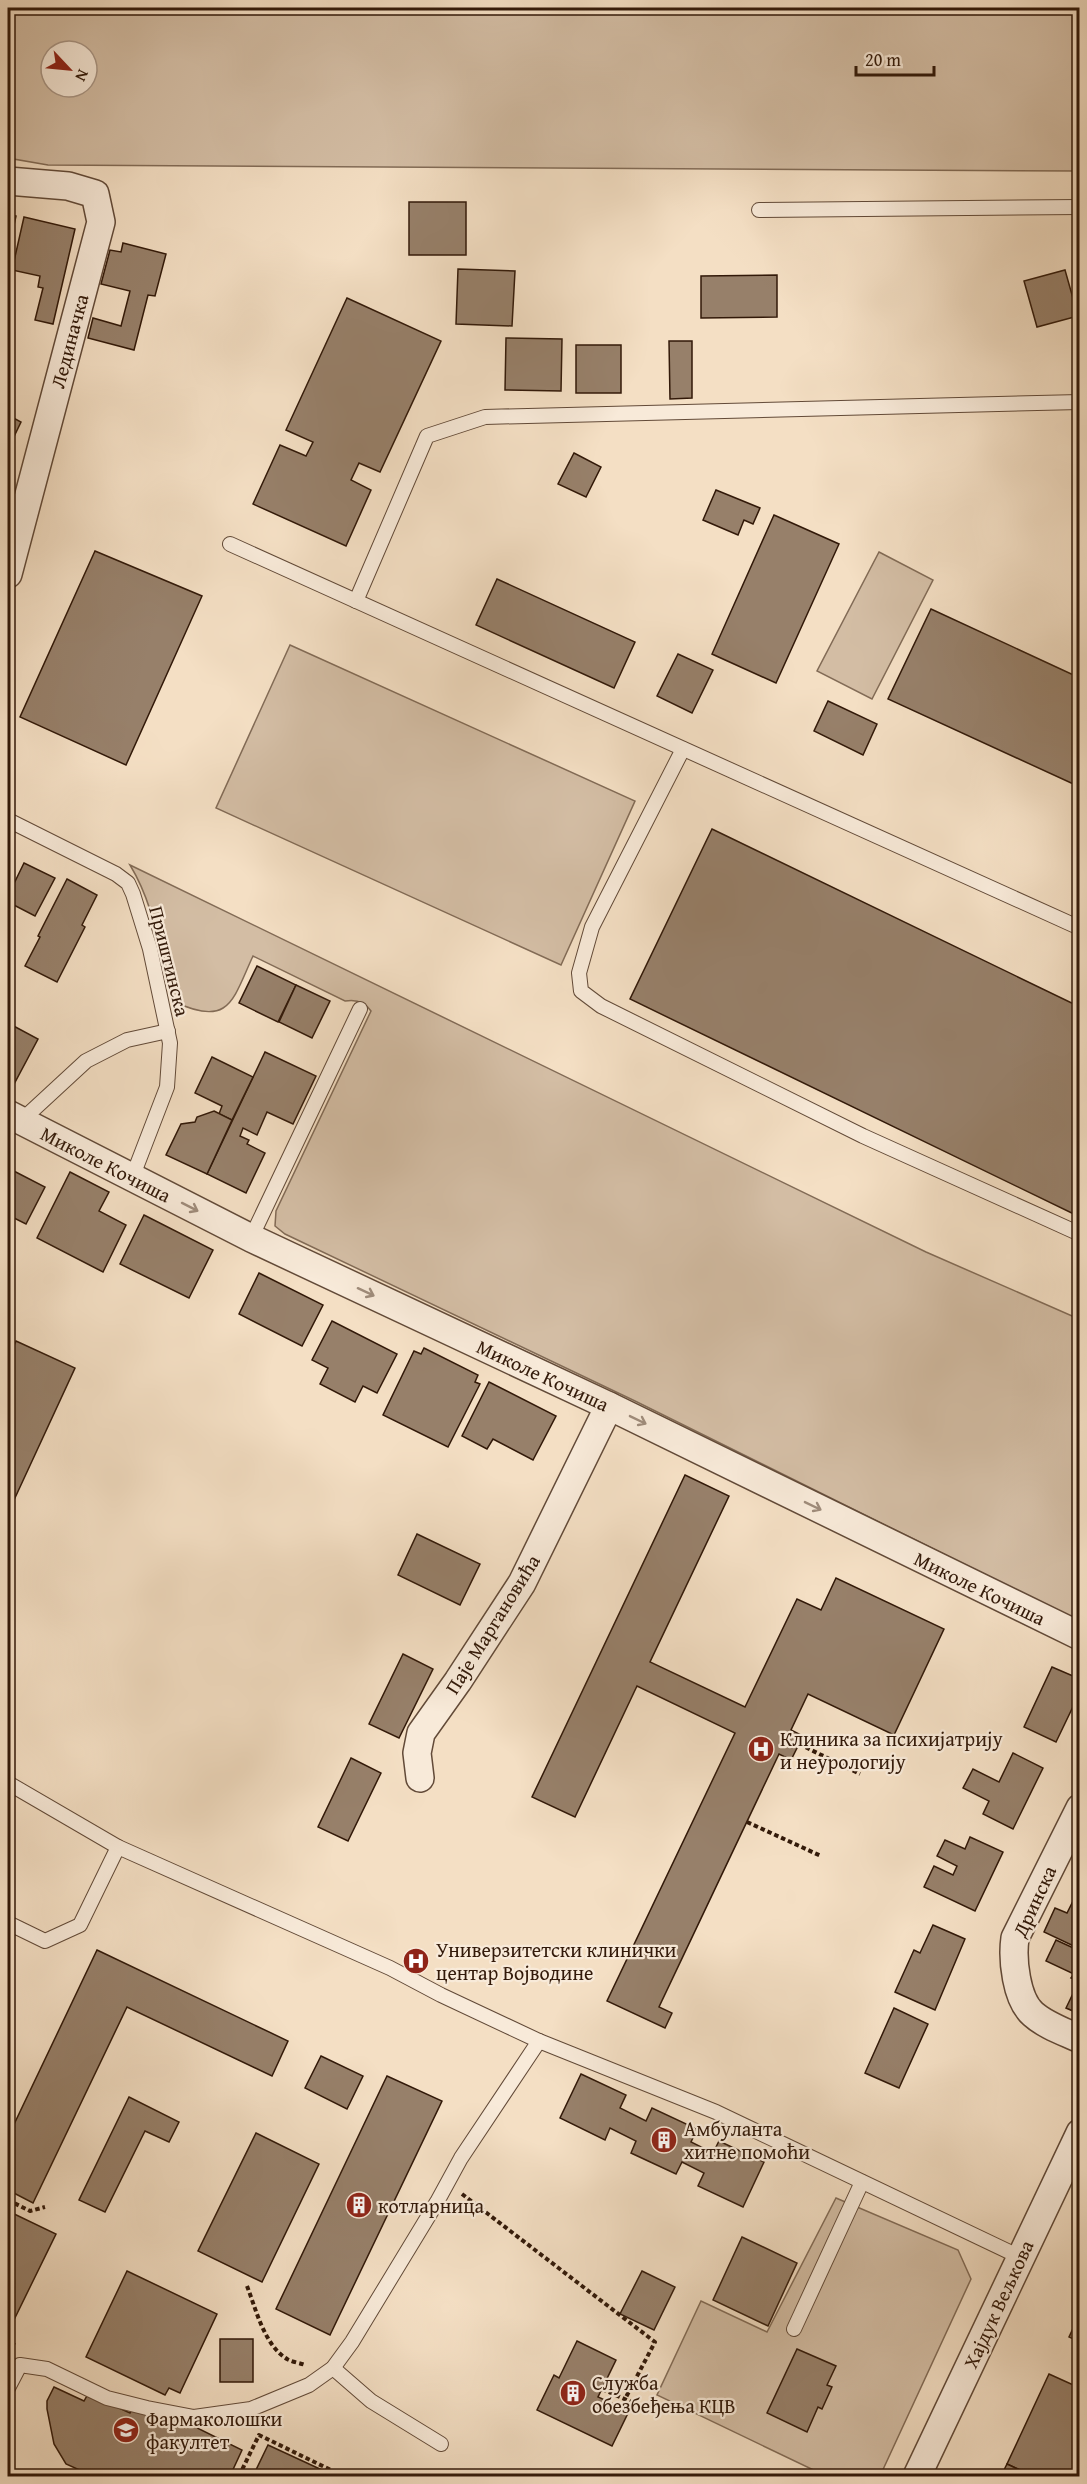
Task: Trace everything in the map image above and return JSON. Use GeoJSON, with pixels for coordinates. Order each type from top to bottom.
{"type":"FeatureCollection","features":[{"type":"Feature","properties":{"kind":"street","name":"Лединачка"},"geometry":{"type":"LineString","coordinates":[[8,181],[68,186],[95,194],[101,222],[8,574]]}},
{"type":"Feature","properties":{"kind":"street","name":"Миколе Кочиша"},"geometry":{"type":"LineString","coordinates":[[14,1117],[251,1238],[609,1406],[1080,1636]]}},
{"type":"Feature","properties":{"kind":"street","name":"Паје Маргановића"},"geometry":{"type":"LineString","coordinates":[[420,1778],[417,1753],[421,1733],[522,1583],[609,1406]]}},
{"type":"Feature","properties":{"kind":"street","name":"Дринска"},"geometry":{"type":"LineString","coordinates":[[1080,1808],[1015,1938],[1012,1955],[1027,2008],[1035,2016],[1080,2039]]}},
{"type":"Feature","properties":{"kind":"street","name":"Хајдук Вељкова"},"geometry":{"type":"LineString","coordinates":[[917,2476],[1080,2133]]}},
{"type":"Feature","properties":{"kind":"lane"},"geometry":{"type":"LineString","coordinates":[[759,210],[1080,207]]}},
{"type":"Feature","properties":{"kind":"lane"},"geometry":{"type":"LineString","coordinates":[[356,601],[427,436],[485,417],[1080,402]]}},
{"type":"Feature","properties":{"kind":"lane"},"geometry":{"type":"LineString","coordinates":[[230,544],[1080,928]]}},
{"type":"Feature","properties":{"kind":"lane"},"geometry":{"type":"LineString","coordinates":[[683,749],[592,927],[579,973],[581,991],[601,1006],[863,1136],[1080,1234]]}},
{"type":"Feature","properties":{"kind":"lane","name":"Приштинска"},"geometry":{"type":"LineString","coordinates":[[8,820],[116,874],[128,883],[150,949],[170,1043],[167,1087],[132,1178]]}},
{"type":"Feature","properties":{"kind":"lane"},"geometry":{"type":"LineString","coordinates":[[251,1238],[360,1009]]}},
{"type":"Feature","properties":{"kind":"lane"},"geometry":{"type":"LineString","coordinates":[[14,1117],[86,1061],[127,1040],[168,1031]]}},
{"type":"Feature","properties":{"kind":"lane"},"geometry":{"type":"LineString","coordinates":[[8,1783],[118,1847],[390,1968],[441,1995],[539,2041],[716,2112],[1020,2257]]}},
{"type":"Feature","properties":{"kind":"lane"},"geometry":{"type":"LineString","coordinates":[[8,1923],[45,1941],[80,1925],[118,1847]]}},
{"type":"Feature","properties":{"kind":"lane"},"geometry":{"type":"LineString","coordinates":[[8,2388],[20,2365],[47,2369],[117,2400],[194,2417],[251,2409],[309,2385],[333,2368],[362,2327],[461,2158],[539,2041]]}},
{"type":"Feature","properties":{"kind":"lane"},"geometry":{"type":"LineString","coordinates":[[794,2329],[862,2182]]}},
{"type":"Feature","properties":{"kind":"lane"},"geometry":{"type":"LineString","coordinates":[[333,2368],[371,2401],[441,2444]]}},
{"type":"Feature","properties":{"kind":"path"},"geometry":{"type":"LineString","coordinates":[[799,1744],[860,1774]]}},
{"type":"Feature","properties":{"kind":"path"},"geometry":{"type":"LineString","coordinates":[[747,1822],[821,1856]]}},
{"type":"Feature","properties":{"kind":"path"},"geometry":{"type":"LineString","coordinates":[[448,2182],[656,2342],[625,2399]]}},
{"type":"Feature","properties":{"kind":"path"},"geometry":{"type":"LineString","coordinates":[[8,2200],[30,2211],[45,2207]]}},
{"type":"Feature","properties":{"kind":"path"},"geometry":{"type":"LineString","coordinates":[[247,2286],[262,2325],[275,2348],[288,2360],[319,2368],[333,2368]]}},
{"type":"Feature","properties":{"kind":"path"},"geometry":{"type":"LineString","coordinates":[[602,2389],[638,2405]]}},
{"type":"Feature","properties":{"kind":"path"},"geometry":{"type":"LineString","coordinates":[[239,2476],[259,2435],[343,2476]]}},
{"type":"Feature","properties":{"kind":"path"},"geometry":{"type":"LineString","coordinates":[[8,2474],[15,2476]]}},
{"type":"Feature","properties":{"kind":"shaded area"},"geometry":{"type":"Polygon","coordinates":[[[8,8],[1079,8],[1079,171],[48,165],[8,158],[8,8]]]}},
{"type":"Feature","properties":{"kind":"shaded area"},"geometry":{"type":"Polygon","coordinates":[[[879,552],[933,580],[872,699],[817,671],[879,552]]]}},
{"type":"Feature","properties":{"kind":"shaded area"},"geometry":{"type":"Polygon","coordinates":[[[290,645],[635,801],[561,965],[216,808],[290,645]]]}},
{"type":"Feature","properties":{"kind":"shaded area"},"geometry":{"type":"Polygon","coordinates":[[[130,865],[926,1252],[1079,1319],[1079,1621],[635,1401],[285,1234],[275,1226],[276,1211],[371,1011],[360,1002],[345,1001],[253,956],[234,996],[227,1005],[219,1010],[208,1012],[175,1002],[152,914],[130,865]]]}},
{"type":"Feature","properties":{"kind":"shaded area"},"geometry":{"type":"Polygon","coordinates":[[[836,2198],[958,2250],[971,2279],[880,2476],[826,2476],[657,2395],[701,2301],[767,2332],[836,2198]]]}},
{"type":"Feature","properties":{"kind":"building"},"geometry":{"type":"Polygon","coordinates":[[[409,202],[466,202],[466,255],[409,255],[409,202]]]}},
{"type":"Feature","properties":{"kind":"building"},"geometry":{"type":"Polygon","coordinates":[[[8,214],[16,216],[8,252],[8,214]]]}},
{"type":"Feature","properties":{"kind":"building"},"geometry":{"type":"Polygon","coordinates":[[[24,217],[75,229],[53,324],[35,320],[43,288],[38,287],[40,276],[12,270],[24,217]]]}},
{"type":"Feature","properties":{"kind":"building"},"geometry":{"type":"Polygon","coordinates":[[[123,243],[166,254],[155,296],[148,295],[134,350],[88,338],[93,318],[121,326],[130,291],[101,284],[110,250],[121,252],[123,243]]]}},
{"type":"Feature","properties":{"kind":"building"},"geometry":{"type":"Polygon","coordinates":[[[458,269],[515,271],[512,326],[456,324],[458,269]]]}},
{"type":"Feature","properties":{"kind":"building"},"geometry":{"type":"Polygon","coordinates":[[[1065,270],[1078,316],[1037,327],[1024,281],[1065,270]]]}},
{"type":"Feature","properties":{"kind":"building"},"geometry":{"type":"Polygon","coordinates":[[[777,275],[777,317],[701,318],[701,276],[777,275]]]}},
{"type":"Feature","properties":{"kind":"building"},"geometry":{"type":"Polygon","coordinates":[[[347,298],[441,341],[380,472],[359,463],[351,480],[371,490],[346,546],[253,504],[280,445],[306,456],[313,442],[286,430],[347,298]]]}},
{"type":"Feature","properties":{"kind":"building"},"geometry":{"type":"Polygon","coordinates":[[[506,338],[562,339],[561,391],[505,390],[506,338]]]}},
{"type":"Feature","properties":{"kind":"building"},"geometry":{"type":"Polygon","coordinates":[[[669,341],[692,341],[692,398],[670,399],[669,341]]]}},
{"type":"Feature","properties":{"kind":"building"},"geometry":{"type":"Polygon","coordinates":[[[576,345],[621,345],[621,393],[576,393],[576,345]]]}},
{"type":"Feature","properties":{"kind":"building"},"geometry":{"type":"Polygon","coordinates":[[[8,415],[21,422],[8,449],[8,415]]]}},
{"type":"Feature","properties":{"kind":"building"},"geometry":{"type":"Polygon","coordinates":[[[574,453],[601,467],[586,497],[558,484],[574,453]]]}},
{"type":"Feature","properties":{"kind":"building"},"geometry":{"type":"Polygon","coordinates":[[[716,490],[760,508],[753,524],[744,520],[738,535],[703,520],[716,490]]]}},
{"type":"Feature","properties":{"kind":"building"},"geometry":{"type":"Polygon","coordinates":[[[774,515],[839,544],[776,683],[712,654],[774,515]]]}},
{"type":"Feature","properties":{"kind":"building"},"geometry":{"type":"Polygon","coordinates":[[[95,551],[202,596],[126,765],[20,717],[95,551]]]}},
{"type":"Feature","properties":{"kind":"building"},"geometry":{"type":"Polygon","coordinates":[[[497,579],[635,642],[614,688],[476,625],[497,579]]]}},
{"type":"Feature","properties":{"kind":"building"},"geometry":{"type":"Polygon","coordinates":[[[931,609],[1080,678],[1080,787],[888,699],[931,609]]]}},
{"type":"Feature","properties":{"kind":"building"},"geometry":{"type":"Polygon","coordinates":[[[678,654],[713,670],[692,713],[657,696],[678,654]]]}},
{"type":"Feature","properties":{"kind":"building"},"geometry":{"type":"Polygon","coordinates":[[[828,701],[877,724],[863,755],[814,731],[828,701]]]}},
{"type":"Feature","properties":{"kind":"building"},"geometry":{"type":"Polygon","coordinates":[[[712,829],[1080,1007],[1080,1217],[630,999],[712,829]]]}},
{"type":"Feature","properties":{"kind":"building"},"geometry":{"type":"Polygon","coordinates":[[[24,863],[55,878],[35,916],[8,902],[8,896],[24,863]]]}},
{"type":"Feature","properties":{"kind":"building"},"geometry":{"type":"Polygon","coordinates":[[[67,879],[97,895],[82,925],[85,927],[57,982],[25,966],[67,879]]]}},
{"type":"Feature","properties":{"kind":"building"},"geometry":{"type":"Polygon","coordinates":[[[257,966],[296,985],[278,1022],[239,1003],[257,966]]]}},
{"type":"Feature","properties":{"kind":"building"},"geometry":{"type":"Polygon","coordinates":[[[296,985],[330,1001],[312,1038],[279,1022],[296,985]]]}},
{"type":"Feature","properties":{"kind":"building"},"geometry":{"type":"Polygon","coordinates":[[[8,1023],[38,1039],[13,1086],[8,1084],[8,1023]]]}},
{"type":"Feature","properties":{"kind":"building"},"geometry":{"type":"Polygon","coordinates":[[[265,1052],[316,1076],[293,1124],[267,1112],[257,1135],[243,1128],[240,1136],[249,1140],[247,1144],[265,1153],[246,1193],[207,1174],[265,1052]]]}},
{"type":"Feature","properties":{"kind":"building"},"geometry":{"type":"Polygon","coordinates":[[[212,1057],[253,1077],[232,1120],[219,1114],[222,1106],[195,1093],[212,1057]]]}},
{"type":"Feature","properties":{"kind":"building"},"geometry":{"type":"Polygon","coordinates":[[[214,1111],[232,1120],[207,1174],[166,1155],[181,1124],[195,1122],[197,1117],[214,1111]]]}},
{"type":"Feature","properties":{"kind":"building"},"geometry":{"type":"Polygon","coordinates":[[[8,1168],[45,1187],[26,1224],[8,1215],[8,1168]]]}},
{"type":"Feature","properties":{"kind":"building"},"geometry":{"type":"Polygon","coordinates":[[[70,1172],[109,1192],[99,1211],[126,1225],[103,1272],[37,1238],[70,1172]]]}},
{"type":"Feature","properties":{"kind":"building"},"geometry":{"type":"Polygon","coordinates":[[[144,1215],[213,1250],[189,1298],[120,1264],[144,1215]]]}},
{"type":"Feature","properties":{"kind":"building"},"geometry":{"type":"Polygon","coordinates":[[[259,1273],[323,1305],[302,1346],[239,1314],[259,1273]]]}},
{"type":"Feature","properties":{"kind":"building"},"geometry":{"type":"Polygon","coordinates":[[[332,1321],[397,1354],[377,1393],[363,1386],[355,1402],[320,1384],[328,1368],[312,1360],[332,1321]]]}},
{"type":"Feature","properties":{"kind":"building"},"geometry":{"type":"Polygon","coordinates":[[[16,1341],[75,1368],[8,1513],[8,1359],[16,1341]]]}},
{"type":"Feature","properties":{"kind":"building"},"geometry":{"type":"Polygon","coordinates":[[[424,1348],[478,1375],[475,1382],[480,1384],[448,1447],[383,1415],[414,1351],[421,1354],[424,1348]]]}},
{"type":"Feature","properties":{"kind":"building"},"geometry":{"type":"Polygon","coordinates":[[[489,1382],[556,1416],[533,1460],[493,1439],[487,1449],[462,1436],[489,1382]]]}},
{"type":"Feature","properties":{"kind":"building","name":"Клиника за психијатрију и неурологију"},"geometry":{"type":"Polygon","coordinates":[[[685,1475],[729,1496],[650,1662],[745,1707],[797,1599],[821,1610],[836,1578],[944,1629],[894,1735],[808,1694],[791,1730],[803,1736],[791,1760],[779,1754],[659,2007],[672,2013],[665,2028],[607,2001],[735,1733],[637,1686],[575,1817],[532,1797],[685,1475]]]}},
{"type":"Feature","properties":{"kind":"building"},"geometry":{"type":"Polygon","coordinates":[[[417,1534],[480,1564],[460,1605],[398,1575],[417,1534]]]}},
{"type":"Feature","properties":{"kind":"building"},"geometry":{"type":"Polygon","coordinates":[[[403,1654],[433,1669],[399,1738],[369,1724],[403,1654]]]}},
{"type":"Feature","properties":{"kind":"building"},"geometry":{"type":"Polygon","coordinates":[[[1052,1667],[1080,1679],[1080,1692],[1056,1742],[1024,1727],[1052,1667]]]}},
{"type":"Feature","properties":{"kind":"building"},"geometry":{"type":"Polygon","coordinates":[[[1013,1753],[1043,1768],[1013,1829],[983,1814],[989,1801],[963,1788],[973,1769],[999,1782],[1013,1753]]]}},
{"type":"Feature","properties":{"kind":"building"},"geometry":{"type":"Polygon","coordinates":[[[351,1758],[381,1773],[348,1841],[318,1827],[351,1758]]]}},
{"type":"Feature","properties":{"kind":"building"},"geometry":{"type":"Polygon","coordinates":[[[970,1837],[1003,1852],[975,1911],[924,1887],[934,1866],[953,1875],[957,1866],[937,1856],[945,1840],[965,1849],[970,1837]]]}},
{"type":"Feature","properties":{"kind":"building"},"geometry":{"type":"Polygon","coordinates":[[[1080,1887],[1080,1949],[1044,1932],[1055,1908],[1067,1913],[1080,1887]]]}},
{"type":"Feature","properties":{"kind":"building"},"geometry":{"type":"Polygon","coordinates":[[[933,1925],[965,1939],[935,2010],[895,1992],[914,1950],[920,1953],[933,1925]]]}},
{"type":"Feature","properties":{"kind":"building"},"geometry":{"type":"Polygon","coordinates":[[[1056,1940],[1080,1951],[1080,2014],[1066,2008],[1079,1981],[1071,1978],[1074,1974],[1046,1961],[1056,1940]]]}},
{"type":"Feature","properties":{"kind":"building"},"geometry":{"type":"Polygon","coordinates":[[[97,1950],[288,2041],[272,2076],[127,2007],[33,2203],[8,2190],[8,2137],[97,1950]]]}},
{"type":"Feature","properties":{"kind":"building"},"geometry":{"type":"Polygon","coordinates":[[[894,2008],[928,2024],[899,2088],[865,2073],[894,2008]]]}},
{"type":"Feature","properties":{"kind":"building"},"geometry":{"type":"Polygon","coordinates":[[[321,2056],[363,2076],[347,2109],[305,2088],[321,2056]]]}},
{"type":"Feature","properties":{"kind":"building","name":"Амбуланта хитне помоћи"},"geometry":{"type":"Polygon","coordinates":[[[581,2074],[626,2095],[620,2108],[646,2121],[652,2108],[697,2129],[691,2142],[713,2153],[719,2141],[764,2162],[743,2207],[698,2186],[704,2173],[682,2162],[676,2174],[631,2153],[636,2141],[610,2128],[605,2140],[560,2118],[581,2074]]]}},
{"type":"Feature","properties":{"kind":"building","name":"котларница"},"geometry":{"type":"Polygon","coordinates":[[[387,2076],[442,2101],[330,2335],[276,2309],[387,2076]]]}},
{"type":"Feature","properties":{"kind":"building"},"geometry":{"type":"Polygon","coordinates":[[[129,2097],[179,2122],[169,2142],[145,2131],[105,2212],[79,2200],[129,2097]]]}},
{"type":"Feature","properties":{"kind":"building"},"geometry":{"type":"Polygon","coordinates":[[[256,2133],[319,2164],[262,2282],[198,2251],[256,2133]]]}},
{"type":"Feature","properties":{"kind":"building"},"geometry":{"type":"Polygon","coordinates":[[[8,2211],[56,2234],[11,2326],[8,2324],[8,2211]]]}},
{"type":"Feature","properties":{"kind":"building"},"geometry":{"type":"Polygon","coordinates":[[[742,2237],[797,2263],[768,2326],[713,2300],[742,2237]]]}},
{"type":"Feature","properties":{"kind":"building"},"geometry":{"type":"Polygon","coordinates":[[[127,2271],[217,2314],[180,2393],[169,2388],[165,2395],[86,2357],[127,2271]]]}},
{"type":"Feature","properties":{"kind":"building"},"geometry":{"type":"Polygon","coordinates":[[[642,2271],[675,2287],[654,2330],[620,2314],[642,2271]]]}},
{"type":"Feature","properties":{"kind":"building"},"geometry":{"type":"Polygon","coordinates":[[[1080,2314],[1080,2342],[1069,2337],[1080,2314]]]}},
{"type":"Feature","properties":{"kind":"building"},"geometry":{"type":"Polygon","coordinates":[[[220,2339],[253,2339],[253,2382],[220,2382],[220,2339]]]}},
{"type":"Feature","properties":{"kind":"building","name":"Служба обезбеђења КЦВ"},"geometry":{"type":"Polygon","coordinates":[[[577,2341],[616,2360],[598,2397],[629,2411],[612,2446],[537,2410],[554,2375],[559,2378],[577,2341]]]}},
{"type":"Feature","properties":{"kind":"building"},"geometry":{"type":"Polygon","coordinates":[[[797,2349],[836,2366],[827,2385],[832,2387],[822,2409],[818,2407],[807,2432],[767,2413],[797,2349]]]}},
{"type":"Feature","properties":{"kind":"building"},"geometry":{"type":"Polygon","coordinates":[[[1049,2374],[1080,2388],[1080,2476],[1033,2476],[1007,2464],[1049,2374]]]}},
{"type":"Feature","properties":{"kind":"building","name":"Фармаколошки факултет"},"geometry":{"type":"Polygon","coordinates":[[[54,2387],[84,2401],[88,2394],[130,2413],[133,2407],[164,2420],[167,2413],[242,2450],[230,2476],[93,2476],[66,2464],[54,2444],[47,2401],[54,2387]]]}},
{"type":"Feature","properties":{"kind":"building"},"geometry":{"type":"Polygon","coordinates":[[[268,2445],[335,2476],[253,2476],[268,2445]]]}},
{"type":"Feature","properties":{"kind":"building"},"geometry":{"type":"Polygon","coordinates":[[[1007,2464],[1033,2476],[1001,2476],[1007,2464]]]}},
{"type":"Feature","properties":{"kind":"place","name":"Клиника за психијатрију и неурологију"},"geometry":{"type":"Point","coordinates":[761,1749]}},
{"type":"Feature","properties":{"kind":"place","name":"Универзитетски клинички центар Војводине"},"geometry":{"type":"Point","coordinates":[416,1961]}},
{"type":"Feature","properties":{"kind":"place","name":"Амбуланта хитне помоћи"},"geometry":{"type":"Point","coordinates":[664,2140]}},
{"type":"Feature","properties":{"kind":"place","name":"котларница"},"geometry":{"type":"Point","coordinates":[359,2205]}},
{"type":"Feature","properties":{"kind":"place","name":"Служба обезбеђења КЦВ"},"geometry":{"type":"Point","coordinates":[573,2393]}},
{"type":"Feature","properties":{"kind":"place","name":"Фармаколошки факултет"},"geometry":{"type":"Point","coordinates":[126,2430]}}]}
